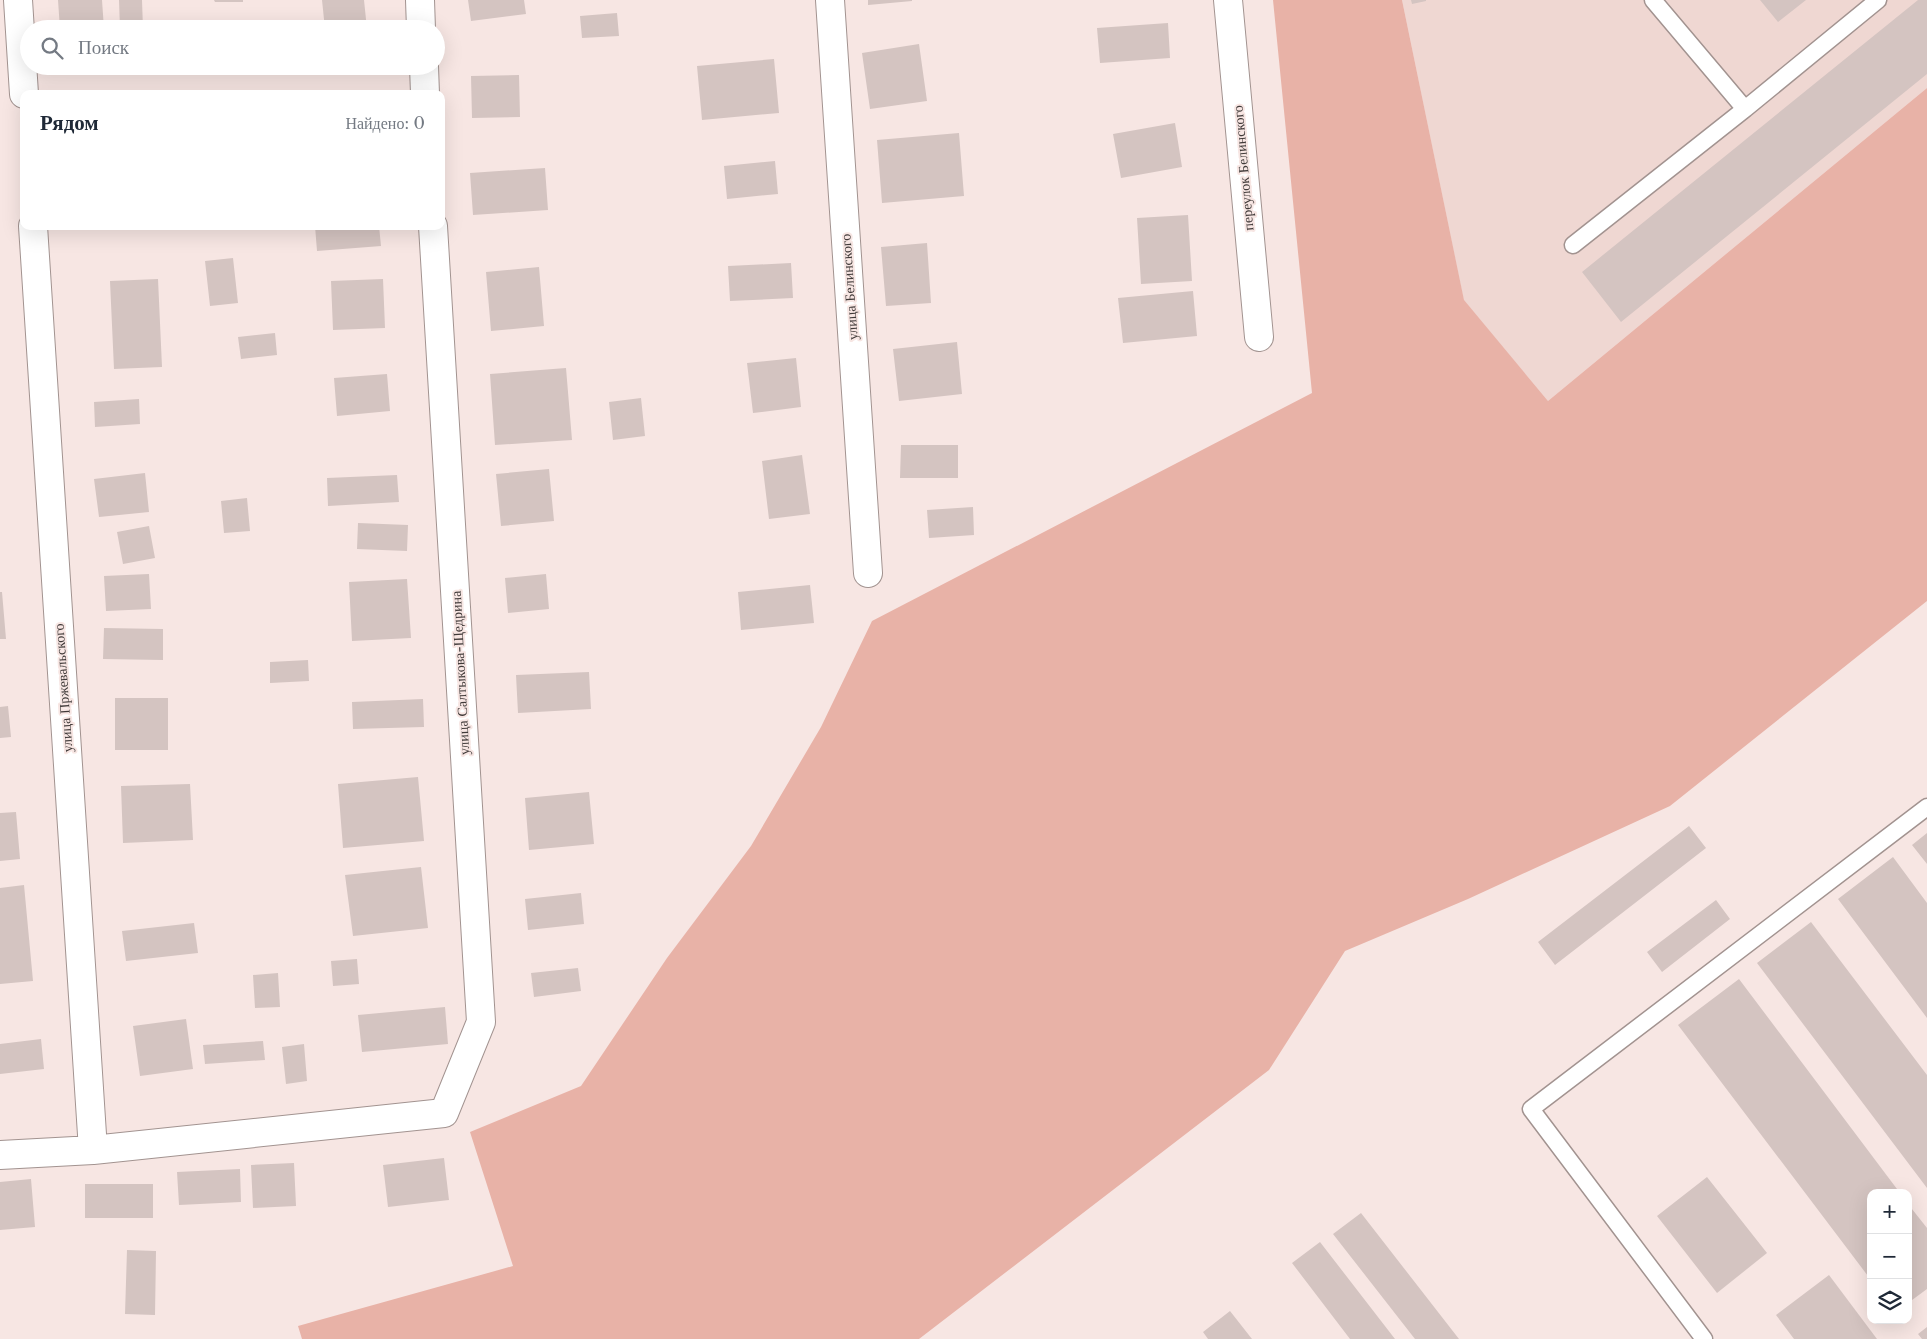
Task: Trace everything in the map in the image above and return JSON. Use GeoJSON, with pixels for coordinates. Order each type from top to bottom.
{"type":"FeatureCollection","features":[{"type":"Feature","properties":{"kind":"street"},"geometry":{"type":"LineString","coordinates":[[18,0],[20,31]]}},
{"type":"Feature","properties":{"kind":"street"},"geometry":{"type":"LineString","coordinates":[[420,0],[421,20]]}},
{"type":"Feature","properties":{"kind":"street","name":"улица Белинского"},"geometry":{"type":"LineString","coordinates":[[830,0],[868,573]]}},
{"type":"Feature","properties":{"kind":"street","name":"переулок Белинского"},"geometry":{"type":"LineString","coordinates":[[1228,0],[1259,337]]}},
{"type":"Feature","properties":{"kind":"street"},"geometry":{"type":"LineString","coordinates":[[23,75],[24,90]]}},
{"type":"Feature","properties":{"kind":"street"},"geometry":{"type":"LineString","coordinates":[[424,75],[425,90]]}},
{"type":"Feature","properties":{"kind":"street","name":"улица Пржевальского"},"geometry":{"type":"LineString","coordinates":[[33,230],[93,1150]]}},
{"type":"Feature","properties":{"kind":"street","name":"улица Салтыкова-Щедрина"},"geometry":{"type":"LineString","coordinates":[[93,1150],[444,1113],[481,1022],[433,230]]}},
{"type":"Feature","properties":{"kind":"street"},"geometry":{"type":"LineString","coordinates":[[0,1155],[93,1150]]}},
{"type":"Feature","properties":{"kind":"lane"},"geometry":{"type":"LineString","coordinates":[[1654,0],[1745,109]]}},
{"type":"Feature","properties":{"kind":"lane"},"geometry":{"type":"LineString","coordinates":[[1573,245],[1745,109],[1878,0]]}},
{"type":"Feature","properties":{"kind":"lane"},"geometry":{"type":"LineString","coordinates":[[1704,1339],[1531,1109],[1927,807]]}},
{"type":"Feature","properties":{"kind":"shaded area"},"geometry":{"type":"Polygon","coordinates":[[[1273,0],[1402,0],[1464,300],[1548,401],[1927,88],[1927,601],[1670,806],[1468,899],[1345,951],[1269,1070],[919,1339],[302,1339],[298,1326],[513,1266],[470,1132],[581,1086],[667,958],[751,846],[821,727],[872,621],[1312,393],[1273,0]]]}},
{"type":"Feature","properties":{"kind":"shaded area"},"geometry":{"type":"Polygon","coordinates":[[[1402,0],[1927,0],[1927,88],[1548,401],[1464,301],[1402,0]]]}},
{"type":"Feature","properties":{"kind":"building"},"geometry":{"type":"Polygon","coordinates":[[[58,0],[102,0],[103,20],[59,20],[58,0]]]}},
{"type":"Feature","properties":{"kind":"building"},"geometry":{"type":"Polygon","coordinates":[[[119,0],[142,0],[143,20],[120,20],[119,0]]]}},
{"type":"Feature","properties":{"kind":"building"},"geometry":{"type":"Polygon","coordinates":[[[214,0],[243,0],[243,2],[215,2],[214,0]]]}},
{"type":"Feature","properties":{"kind":"building"},"geometry":{"type":"Polygon","coordinates":[[[322,0],[364,0],[366,20],[324,20],[322,0]]]}},
{"type":"Feature","properties":{"kind":"building"},"geometry":{"type":"Polygon","coordinates":[[[468,0],[524,0],[526,14],[471,21],[468,0]]]}},
{"type":"Feature","properties":{"kind":"building"},"geometry":{"type":"Polygon","coordinates":[[[868,0],[912,0],[912,1],[868,5],[868,0]]]}},
{"type":"Feature","properties":{"kind":"building"},"geometry":{"type":"Polygon","coordinates":[[[1411,0],[1426,0],[1426,1],[1412,4],[1411,0]]]}},
{"type":"Feature","properties":{"kind":"building"},"geometry":{"type":"Polygon","coordinates":[[[1760,0],[1806,0],[1778,22],[1760,0]]]}},
{"type":"Feature","properties":{"kind":"building"},"geometry":{"type":"Polygon","coordinates":[[[1918,0],[1927,0],[1927,74],[1621,322],[1582,272],[1918,0]]]}},
{"type":"Feature","properties":{"kind":"building"},"geometry":{"type":"Polygon","coordinates":[[[617,13],[619,36],[582,38],[580,16],[617,13]]]}},
{"type":"Feature","properties":{"kind":"building"},"geometry":{"type":"Polygon","coordinates":[[[1168,23],[1170,58],[1100,63],[1097,28],[1168,23]]]}},
{"type":"Feature","properties":{"kind":"building"},"geometry":{"type":"Polygon","coordinates":[[[919,44],[927,101],[870,109],[862,53],[919,44]]]}},
{"type":"Feature","properties":{"kind":"building"},"geometry":{"type":"Polygon","coordinates":[[[774,59],[779,113],[702,120],[697,66],[774,59]]]}},
{"type":"Feature","properties":{"kind":"building"},"geometry":{"type":"Polygon","coordinates":[[[519,75],[520,117],[472,118],[471,76],[519,75]]]}},
{"type":"Feature","properties":{"kind":"building"},"geometry":{"type":"Polygon","coordinates":[[[1175,123],[1182,167],[1121,178],[1113,134],[1175,123]]]}},
{"type":"Feature","properties":{"kind":"building"},"geometry":{"type":"Polygon","coordinates":[[[959,133],[964,196],[882,203],[877,140],[959,133]]]}},
{"type":"Feature","properties":{"kind":"building"},"geometry":{"type":"Polygon","coordinates":[[[775,161],[778,194],[727,199],[724,166],[775,161]]]}},
{"type":"Feature","properties":{"kind":"building"},"geometry":{"type":"Polygon","coordinates":[[[545,168],[548,210],[473,215],[470,173],[545,168]]]}},
{"type":"Feature","properties":{"kind":"building"},"geometry":{"type":"Polygon","coordinates":[[[1188,215],[1192,281],[1141,284],[1137,218],[1188,215]]]}},
{"type":"Feature","properties":{"kind":"building"},"geometry":{"type":"Polygon","coordinates":[[[315,230],[379,230],[381,246],[317,251],[315,230]]]}},
{"type":"Feature","properties":{"kind":"building"},"geometry":{"type":"Polygon","coordinates":[[[927,243],[931,303],[886,306],[881,247],[927,243]]]}},
{"type":"Feature","properties":{"kind":"building"},"geometry":{"type":"Polygon","coordinates":[[[233,258],[238,303],[210,306],[205,261],[233,258]]]}},
{"type":"Feature","properties":{"kind":"building"},"geometry":{"type":"Polygon","coordinates":[[[791,263],[793,298],[730,301],[728,266],[791,263]]]}},
{"type":"Feature","properties":{"kind":"building"},"geometry":{"type":"Polygon","coordinates":[[[539,267],[544,326],[491,331],[486,272],[539,267]]]}},
{"type":"Feature","properties":{"kind":"building"},"geometry":{"type":"Polygon","coordinates":[[[158,279],[162,367],[114,369],[110,281],[158,279]]]}},
{"type":"Feature","properties":{"kind":"building"},"geometry":{"type":"Polygon","coordinates":[[[383,279],[385,328],[333,330],[331,281],[383,279]]]}},
{"type":"Feature","properties":{"kind":"building"},"geometry":{"type":"Polygon","coordinates":[[[1193,291],[1197,336],[1123,343],[1118,298],[1193,291]]]}},
{"type":"Feature","properties":{"kind":"building"},"geometry":{"type":"Polygon","coordinates":[[[275,333],[277,355],[241,359],[238,337],[275,333]]]}},
{"type":"Feature","properties":{"kind":"building"},"geometry":{"type":"Polygon","coordinates":[[[957,342],[962,394],[899,401],[893,349],[957,342]]]}},
{"type":"Feature","properties":{"kind":"building"},"geometry":{"type":"Polygon","coordinates":[[[796,358],[801,407],[753,413],[747,363],[796,358]]]}},
{"type":"Feature","properties":{"kind":"building"},"geometry":{"type":"Polygon","coordinates":[[[566,368],[572,440],[495,445],[490,374],[566,368]]]}},
{"type":"Feature","properties":{"kind":"building"},"geometry":{"type":"Polygon","coordinates":[[[387,374],[390,411],[337,416],[334,378],[387,374]]]}},
{"type":"Feature","properties":{"kind":"building"},"geometry":{"type":"Polygon","coordinates":[[[641,398],[645,436],[613,440],[609,402],[641,398]]]}},
{"type":"Feature","properties":{"kind":"building"},"geometry":{"type":"Polygon","coordinates":[[[139,399],[140,424],[95,427],[94,402],[139,399]]]}},
{"type":"Feature","properties":{"kind":"building"},"geometry":{"type":"Polygon","coordinates":[[[901,445],[958,445],[958,478],[900,478],[901,445]]]}},
{"type":"Feature","properties":{"kind":"building"},"geometry":{"type":"Polygon","coordinates":[[[802,455],[810,514],[769,519],[762,461],[802,455]]]}},
{"type":"Feature","properties":{"kind":"building"},"geometry":{"type":"Polygon","coordinates":[[[549,469],[554,521],[501,526],[496,474],[549,469]]]}},
{"type":"Feature","properties":{"kind":"building"},"geometry":{"type":"Polygon","coordinates":[[[145,473],[149,512],[99,517],[94,479],[145,473]]]}},
{"type":"Feature","properties":{"kind":"building"},"geometry":{"type":"Polygon","coordinates":[[[397,475],[399,502],[328,506],[327,478],[397,475]]]}},
{"type":"Feature","properties":{"kind":"building"},"geometry":{"type":"Polygon","coordinates":[[[247,498],[250,531],[224,533],[221,501],[247,498]]]}},
{"type":"Feature","properties":{"kind":"building"},"geometry":{"type":"Polygon","coordinates":[[[973,507],[974,535],[929,538],[927,510],[973,507]]]}},
{"type":"Feature","properties":{"kind":"building"},"geometry":{"type":"Polygon","coordinates":[[[358,523],[408,525],[407,551],[357,549],[358,523]]]}},
{"type":"Feature","properties":{"kind":"building"},"geometry":{"type":"Polygon","coordinates":[[[149,526],[155,558],[123,564],[117,532],[149,526]]]}},
{"type":"Feature","properties":{"kind":"building"},"geometry":{"type":"Polygon","coordinates":[[[149,574],[151,609],[106,611],[104,576],[149,574]]]}},
{"type":"Feature","properties":{"kind":"building"},"geometry":{"type":"Polygon","coordinates":[[[546,574],[549,609],[508,613],[505,578],[546,574]]]}},
{"type":"Feature","properties":{"kind":"building"},"geometry":{"type":"Polygon","coordinates":[[[407,579],[411,638],[352,641],[349,582],[407,579]]]}},
{"type":"Feature","properties":{"kind":"building"},"geometry":{"type":"Polygon","coordinates":[[[810,585],[814,623],[741,630],[738,592],[810,585]]]}},
{"type":"Feature","properties":{"kind":"building"},"geometry":{"type":"Polygon","coordinates":[[[0,592],[2,592],[6,639],[0,639],[0,592]]]}},
{"type":"Feature","properties":{"kind":"building"},"geometry":{"type":"Polygon","coordinates":[[[104,628],[163,629],[163,660],[103,659],[104,628]]]}},
{"type":"Feature","properties":{"kind":"building"},"geometry":{"type":"Polygon","coordinates":[[[308,660],[309,681],[270,683],[270,662],[308,660]]]}},
{"type":"Feature","properties":{"kind":"building"},"geometry":{"type":"Polygon","coordinates":[[[589,672],[591,709],[518,713],[516,675],[589,672]]]}},
{"type":"Feature","properties":{"kind":"building"},"geometry":{"type":"Polygon","coordinates":[[[115,698],[168,698],[168,750],[115,750],[115,698]]]}},
{"type":"Feature","properties":{"kind":"building"},"geometry":{"type":"Polygon","coordinates":[[[423,699],[424,727],[353,729],[352,702],[423,699]]]}},
{"type":"Feature","properties":{"kind":"building"},"geometry":{"type":"Polygon","coordinates":[[[8,706],[11,737],[0,738],[0,707],[8,706]]]}},
{"type":"Feature","properties":{"kind":"building"},"geometry":{"type":"Polygon","coordinates":[[[418,777],[424,841],[343,848],[338,784],[418,777]]]}},
{"type":"Feature","properties":{"kind":"building"},"geometry":{"type":"Polygon","coordinates":[[[190,784],[193,840],[123,843],[121,786],[190,784]]]}},
{"type":"Feature","properties":{"kind":"building"},"geometry":{"type":"Polygon","coordinates":[[[589,792],[594,844],[529,850],[525,798],[589,792]]]}},
{"type":"Feature","properties":{"kind":"building"},"geometry":{"type":"Polygon","coordinates":[[[16,812],[20,859],[0,861],[0,813],[16,812]]]}},
{"type":"Feature","properties":{"kind":"building"},"geometry":{"type":"Polygon","coordinates":[[[1689,826],[1706,848],[1555,965],[1538,942],[1689,826]]]}},
{"type":"Feature","properties":{"kind":"building"},"geometry":{"type":"Polygon","coordinates":[[[1927,833],[1927,864],[1912,845],[1927,833]]]}},
{"type":"Feature","properties":{"kind":"building"},"geometry":{"type":"Polygon","coordinates":[[[1893,857],[1927,903],[1927,1018],[1838,899],[1893,857]]]}},
{"type":"Feature","properties":{"kind":"building"},"geometry":{"type":"Polygon","coordinates":[[[421,867],[428,928],[353,936],[345,875],[421,867]]]}},
{"type":"Feature","properties":{"kind":"building"},"geometry":{"type":"Polygon","coordinates":[[[24,885],[33,981],[0,984],[0,888],[24,885]]]}},
{"type":"Feature","properties":{"kind":"building"},"geometry":{"type":"Polygon","coordinates":[[[581,893],[584,924],[528,930],[525,899],[581,893]]]}},
{"type":"Feature","properties":{"kind":"building"},"geometry":{"type":"Polygon","coordinates":[[[1716,900],[1730,919],[1662,972],[1647,952],[1716,900]]]}},
{"type":"Feature","properties":{"kind":"building"},"geometry":{"type":"Polygon","coordinates":[[[1811,922],[1927,1075],[1927,1188],[1757,963],[1811,922]]]}},
{"type":"Feature","properties":{"kind":"building"},"geometry":{"type":"Polygon","coordinates":[[[194,923],[198,953],[126,961],[122,931],[194,923]]]}},
{"type":"Feature","properties":{"kind":"building"},"geometry":{"type":"Polygon","coordinates":[[[357,959],[359,984],[333,986],[331,961],[357,959]]]}},
{"type":"Feature","properties":{"kind":"building"},"geometry":{"type":"Polygon","coordinates":[[[578,968],[581,991],[534,997],[531,973],[578,968]]]}},
{"type":"Feature","properties":{"kind":"building"},"geometry":{"type":"Polygon","coordinates":[[[278,973],[280,1007],[255,1008],[253,975],[278,973]]]}},
{"type":"Feature","properties":{"kind":"building"},"geometry":{"type":"Polygon","coordinates":[[[1739,979],[1897,1189],[1867,1189],[1867,1275],[1678,1025],[1739,979]]]}},
{"type":"Feature","properties":{"kind":"building"},"geometry":{"type":"Polygon","coordinates":[[[445,1007],[448,1044],[362,1052],[358,1015],[445,1007]]]}},
{"type":"Feature","properties":{"kind":"building"},"geometry":{"type":"Polygon","coordinates":[[[186,1019],[193,1069],[140,1076],[133,1026],[186,1019]]]}},
{"type":"Feature","properties":{"kind":"building"},"geometry":{"type":"Polygon","coordinates":[[[41,1039],[44,1069],[0,1074],[0,1044],[41,1039]]]}},
{"type":"Feature","properties":{"kind":"building"},"geometry":{"type":"Polygon","coordinates":[[[263,1041],[265,1060],[205,1064],[203,1045],[263,1041]]]}},
{"type":"Feature","properties":{"kind":"building"},"geometry":{"type":"Polygon","coordinates":[[[304,1044],[307,1081],[286,1084],[282,1047],[304,1044]]]}},
{"type":"Feature","properties":{"kind":"building"},"geometry":{"type":"Polygon","coordinates":[[[444,1158],[449,1200],[388,1207],[383,1165],[444,1158]]]}},
{"type":"Feature","properties":{"kind":"building"},"geometry":{"type":"Polygon","coordinates":[[[294,1163],[296,1206],[253,1208],[251,1165],[294,1163]]]}},
{"type":"Feature","properties":{"kind":"building"},"geometry":{"type":"Polygon","coordinates":[[[240,1169],[241,1202],[179,1205],[177,1172],[240,1169]]]}},
{"type":"Feature","properties":{"kind":"building"},"geometry":{"type":"Polygon","coordinates":[[[1707,1177],[1767,1253],[1717,1293],[1657,1216],[1707,1177]]]}},
{"type":"Feature","properties":{"kind":"building"},"geometry":{"type":"Polygon","coordinates":[[[31,1179],[35,1227],[0,1230],[0,1182],[31,1179]]]}},
{"type":"Feature","properties":{"kind":"building"},"geometry":{"type":"Polygon","coordinates":[[[85,1184],[153,1184],[153,1218],[85,1218],[85,1184]]]}},
{"type":"Feature","properties":{"kind":"building"},"geometry":{"type":"Polygon","coordinates":[[[1912,1209],[1927,1228],[1927,1289],[1912,1300],[1912,1209]]]}},
{"type":"Feature","properties":{"kind":"building"},"geometry":{"type":"Polygon","coordinates":[[[1361,1213],[1459,1339],[1415,1339],[1333,1234],[1361,1213]]]}},
{"type":"Feature","properties":{"kind":"building"},"geometry":{"type":"Polygon","coordinates":[[[1320,1242],[1395,1339],[1350,1339],[1292,1263],[1320,1242]]]}},
{"type":"Feature","properties":{"kind":"building"},"geometry":{"type":"Polygon","coordinates":[[[127,1250],[156,1251],[155,1315],[125,1314],[127,1250]]]}},
{"type":"Feature","properties":{"kind":"building"},"geometry":{"type":"Polygon","coordinates":[[[1829,1275],[1877,1339],[1794,1339],[1776,1315],[1829,1275]]]}},
{"type":"Feature","properties":{"kind":"building"},"geometry":{"type":"Polygon","coordinates":[[[1230,1311],[1252,1339],[1208,1339],[1203,1332],[1230,1311]]]}},
{"type":"Feature","properties":{"kind":"building"},"geometry":{"type":"Polygon","coordinates":[[[1927,1327],[1927,1339],[1922,1339],[1918,1334],[1927,1327]]]}}]}
